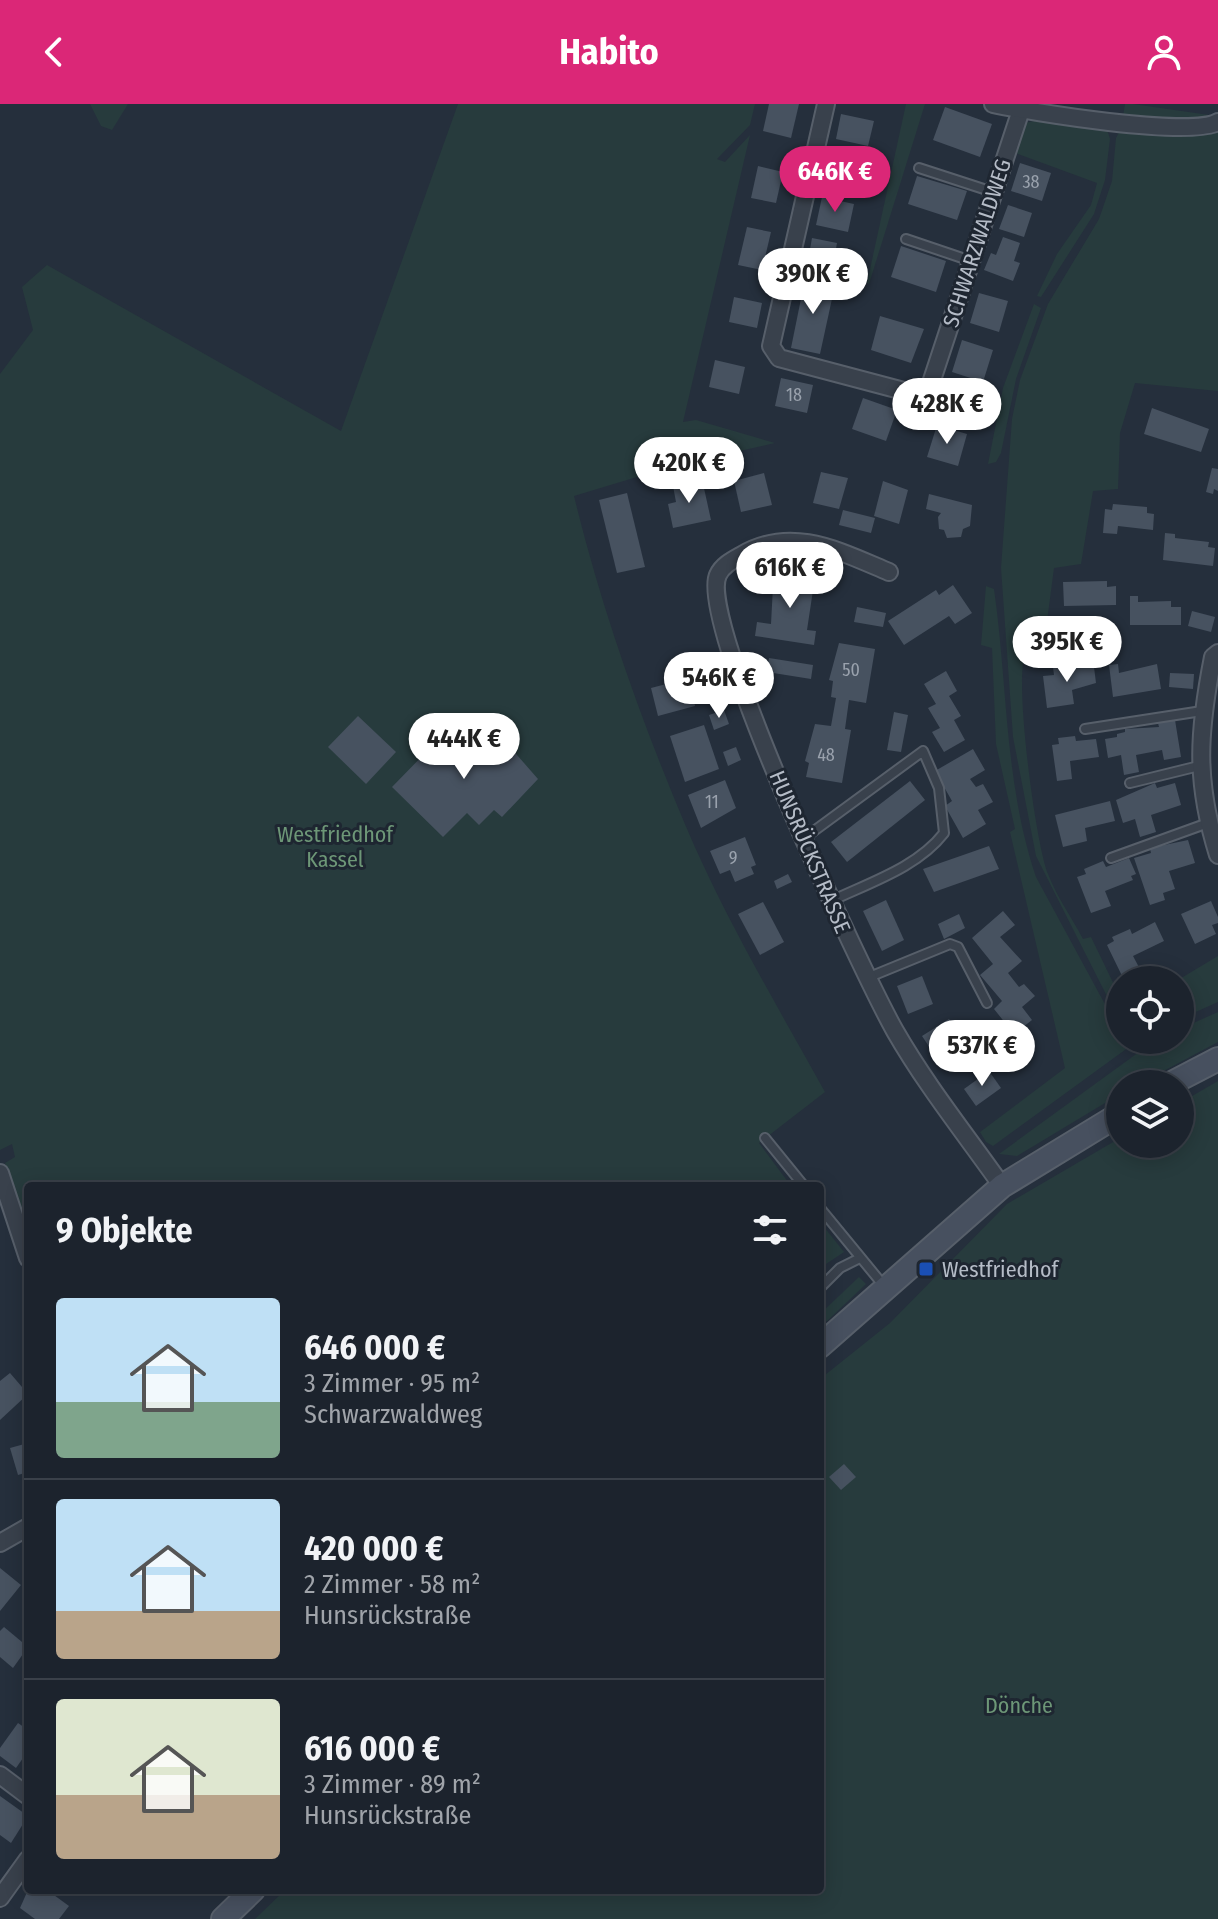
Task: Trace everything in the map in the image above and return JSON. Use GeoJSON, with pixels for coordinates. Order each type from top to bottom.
{"type":"FeatureCollection","features":[{"type":"Feature","properties":{"kind":"main road"},"geometry":{"type":"LineString","coordinates":[[1194,1072],[1218,1059]]}},
{"type":"Feature","properties":{"kind":"main road"},"geometry":{"type":"LineString","coordinates":[[824,1342],[884,1286],[1002,1186],[1106,1123]]}},
{"type":"Feature","properties":{"kind":"main road"},"geometry":{"type":"LineString","coordinates":[[223,1919],[249,1894]]}},
{"type":"Feature","properties":{"kind":"street","name":"SCHWARZWALDWEG"},"geometry":{"type":"LineString","coordinates":[[826,104],[771,346],[779,358],[915,394],[929,389],[1021,110]]}},
{"type":"Feature","properties":{"kind":"street"},"geometry":{"type":"LineString","coordinates":[[993,104],[1180,128],[1211,127],[1218,122]]}},
{"type":"Feature","properties":{"kind":"street","name":"HUNSRÜCKSTRASSE"},"geometry":{"type":"LineString","coordinates":[[889,572],[842,552],[788,538],[755,547],[726,564],[716,577],[716,604],[746,695],[829,902],[867,978],[928,1082],[1002,1186]]}},
{"type":"Feature","properties":{"kind":"street"},"geometry":{"type":"LineString","coordinates":[[1218,653],[1213,657],[1202,711],[1199,766],[1208,823],[1218,855]]}},
{"type":"Feature","properties":{"kind":"street"},"geometry":{"type":"LineString","coordinates":[[0,1173],[24,1246]]}},
{"type":"Feature","properties":{"kind":"street"},"geometry":{"type":"LineString","coordinates":[[0,1543],[24,1529]]}},
{"type":"Feature","properties":{"kind":"street"},"geometry":{"type":"LineString","coordinates":[[0,1775],[24,1793]]}},
{"type":"Feature","properties":{"kind":"street"},"geometry":{"type":"LineString","coordinates":[[0,1898],[24,1865]]}},
{"type":"Feature","properties":{"kind":"lane"},"geometry":{"type":"LineString","coordinates":[[919,168],[993,192]]}},
{"type":"Feature","properties":{"kind":"lane"},"geometry":{"type":"LineString","coordinates":[[906,239],[971,261]]}},
{"type":"Feature","properties":{"kind":"lane"},"geometry":{"type":"LineString","coordinates":[[1085,729],[1202,711]]}},
{"type":"Feature","properties":{"kind":"lane"},"geometry":{"type":"LineString","coordinates":[[802,839],[923,751],[939,788],[944,833],[934,846],[898,870],[829,902]]}},
{"type":"Feature","properties":{"kind":"lane"},"geometry":{"type":"LineString","coordinates":[[1130,783],[1199,766]]}},
{"type":"Feature","properties":{"kind":"lane"},"geometry":{"type":"LineString","coordinates":[[1111,858],[1208,823]]}},
{"type":"Feature","properties":{"kind":"lane"},"geometry":{"type":"LineString","coordinates":[[867,978],[950,944],[958,947],[987,1003]]}},
{"type":"Feature","properties":{"kind":"lane"},"geometry":{"type":"LineString","coordinates":[[765,1138],[801,1182]]}},
{"type":"Feature","properties":{"kind":"lane"},"geometry":{"type":"LineString","coordinates":[[824,1213],[884,1286]]}},
{"type":"Feature","properties":{"kind":"lane"},"geometry":{"type":"LineString","coordinates":[[824,1284],[840,1268],[860,1258]]}},
{"type":"Feature","properties":{"kind":"green space"},"geometry":{"type":"Polygon","coordinates":[[[90,104],[128,104],[112,130],[101,126],[90,104]]]}},
{"type":"Feature","properties":{"kind":"green space","name":"Westfriedhof Kassel"},"geometry":{"type":"Polygon","coordinates":[[[458,104],[755,104],[750,125],[717,159],[725,162],[750,135],[683,422],[696,420],[775,443],[670,467],[574,496],[612,629],[642,716],[694,845],[724,908],[825,1092],[759,1143],[788,1182],[24,1182],[24,1218],[5,1163],[15,1157],[12,1144],[0,1150],[0,374],[33,330],[22,287],[47,265],[341,431],[458,104]]]}},
{"type":"Feature","properties":{"kind":"green space"},"geometry":{"type":"Polygon","coordinates":[[[906,104],[925,104],[869,284],[867,283],[906,104]]]}},
{"type":"Feature","properties":{"kind":"green space"},"geometry":{"type":"Polygon","coordinates":[[[1125,104],[1216,116],[1195,122],[1123,116],[1125,104]]]}},
{"type":"Feature","properties":{"kind":"green space"},"geometry":{"type":"Polygon","coordinates":[[[1038,120],[1094,129],[1106,126],[1110,139],[1105,180],[1094,214],[1041,297],[1037,296],[1057,254],[1091,205],[1097,183],[1015,153],[1025,123],[1038,120]]]}},
{"type":"Feature","properties":{"kind":"green space"},"geometry":{"type":"Polygon","coordinates":[[[1122,127],[1218,129],[1218,391],[1135,383],[1120,433],[1118,489],[1093,491],[1081,564],[1054,568],[1043,652],[1040,656],[1025,656],[1022,671],[1024,729],[1043,858],[1060,899],[1083,939],[1091,937],[1106,968],[1106,994],[1036,856],[1013,737],[1001,568],[1012,419],[1020,380],[1048,304],[1099,219],[1112,181],[1116,138],[1122,127]]]}},
{"type":"Feature","properties":{"kind":"green space"},"geometry":{"type":"Polygon","coordinates":[[[1034,304],[1041,308],[1016,379],[1001,453],[996,462],[988,464],[1003,388],[1034,304]]]}},
{"type":"Feature","properties":{"kind":"green space"},"geometry":{"type":"Polygon","coordinates":[[[986,586],[994,589],[1012,770],[1036,877],[1106,1006],[1106,1054],[1119,1054],[993,1146],[986,1142],[980,1132],[1065,1068],[1010,832],[1015,829],[996,744],[992,648],[981,645],[986,586]]]}},
{"type":"Feature","properties":{"kind":"green space"},"geometry":{"type":"Polygon","coordinates":[[[1218,956],[1218,1002],[1194,1013],[1194,970],[1218,956]]]}},
{"type":"Feature","properties":{"kind":"green space"},"geometry":{"type":"Polygon","coordinates":[[[1218,1012],[1218,1042],[1165,1070],[1114,1070],[1136,1054],[1194,1054],[1194,1023],[1218,1012]]]}},
{"type":"Feature","properties":{"kind":"green space"},"geometry":{"type":"Polygon","coordinates":[[[1106,1076],[1106,1102],[1017,1156],[999,1154],[1106,1076]]]}},
{"type":"Feature","properties":{"kind":"green space","name":"Dönche"},"geometry":{"type":"Polygon","coordinates":[[[1218,1081],[1218,1919],[255,1919],[281,1894],[824,1894],[824,1376],[890,1323],[1007,1204],[1106,1146],[1106,1158],[1194,1158],[1194,1095],[1218,1081]]]}},
{"type":"Feature","properties":{"kind":"green space"},"geometry":{"type":"Polygon","coordinates":[[[824,1227],[844,1252],[824,1265],[824,1227]]]}},
{"type":"Feature","properties":{"kind":"green space"},"geometry":{"type":"Polygon","coordinates":[[[859,1277],[866,1284],[827,1321],[824,1321],[824,1310],[859,1277]]]}},
{"type":"Feature","properties":{"kind":"building"},"geometry":{"type":"Polygon","coordinates":[[[769,104],[799,104],[791,138],[763,131],[769,104]]]}},
{"type":"Feature","properties":{"kind":"building"},"geometry":{"type":"Polygon","coordinates":[[[945,107],[992,124],[980,157],[933,140],[945,107]]]}},
{"type":"Feature","properties":{"kind":"building"},"geometry":{"type":"Polygon","coordinates":[[[841,114],[874,121],[868,146],[836,139],[841,114]]]}},
{"type":"Feature","properties":{"kind":"building"},"geometry":{"type":"Polygon","coordinates":[[[832,153],[864,160],[857,192],[825,185],[832,153]]]}},
{"type":"Feature","properties":{"kind":"building"},"geometry":{"type":"Polygon","coordinates":[[[1020,163],[1051,173],[1042,201],[1011,191],[1020,163]]]}},
{"type":"Feature","properties":{"kind":"building"},"geometry":{"type":"Polygon","coordinates":[[[758,166],[783,172],[776,203],[751,198],[758,166]]]}},
{"type":"Feature","properties":{"kind":"building"},"geometry":{"type":"Polygon","coordinates":[[[917,176],[967,191],[957,220],[908,204],[917,176]]]}},
{"type":"Feature","properties":{"kind":"building"},"geometry":{"type":"Polygon","coordinates":[[[822,197],[854,204],[848,232],[816,225],[822,197]]]}},
{"type":"Feature","properties":{"kind":"building"},"geometry":{"type":"Polygon","coordinates":[[[1008,205],[1032,213],[1024,237],[999,229],[1008,205]]]}},
{"type":"Feature","properties":{"kind":"building"},"geometry":{"type":"Polygon","coordinates":[[[747,227],[771,232],[762,270],[738,265],[747,227]]]}},
{"type":"Feature","properties":{"kind":"building"},"geometry":{"type":"Polygon","coordinates":[[[1003,237],[1020,243],[1014,261],[1020,263],[1013,281],[984,270],[991,253],[996,255],[1003,237]]]}},
{"type":"Feature","properties":{"kind":"building"},"geometry":{"type":"Polygon","coordinates":[[[812,238],[837,243],[832,271],[807,266],[812,238]]]}},
{"type":"Feature","properties":{"kind":"building"},"geometry":{"type":"Polygon","coordinates":[[[901,246],[946,261],[936,292],[891,277],[901,246]]]}},
{"type":"Feature","properties":{"kind":"building"},"geometry":{"type":"Polygon","coordinates":[[[805,279],[835,285],[820,354],[791,348],[805,279]]]}},
{"type":"Feature","properties":{"kind":"building"},"geometry":{"type":"Polygon","coordinates":[[[979,293],[1008,301],[999,332],[970,323],[979,293]]]}},
{"type":"Feature","properties":{"kind":"building"},"geometry":{"type":"Polygon","coordinates":[[[734,297],[762,303],[757,328],[729,322],[734,297]]]}},
{"type":"Feature","properties":{"kind":"building"},"geometry":{"type":"Polygon","coordinates":[[[880,316],[924,329],[911,363],[871,350],[880,316]]]}},
{"type":"Feature","properties":{"kind":"building"},"geometry":{"type":"Polygon","coordinates":[[[962,340],[993,350],[983,382],[952,372],[962,340]]]}},
{"type":"Feature","properties":{"kind":"building"},"geometry":{"type":"Polygon","coordinates":[[[715,360],[745,367],[739,394],[709,387],[715,360]]]}},
{"type":"Feature","properties":{"kind":"building"},"geometry":{"type":"Polygon","coordinates":[[[781,378],[813,385],[807,413],[775,406],[781,378]]]}},
{"type":"Feature","properties":{"kind":"building"},"geometry":{"type":"Polygon","coordinates":[[[947,389],[974,398],[966,424],[939,416],[947,389]]]}},
{"type":"Feature","properties":{"kind":"building"},"geometry":{"type":"Polygon","coordinates":[[[863,398],[897,410],[886,441],[852,429],[863,398]]]}},
{"type":"Feature","properties":{"kind":"building"},"geometry":{"type":"Polygon","coordinates":[[[1152,408],[1209,429],[1201,452],[1144,434],[1152,408]]]}},
{"type":"Feature","properties":{"kind":"building"},"geometry":{"type":"Polygon","coordinates":[[[937,425],[967,434],[958,466],[927,457],[937,425]]]}},
{"type":"Feature","properties":{"kind":"building"},"geometry":{"type":"Polygon","coordinates":[[[1212,468],[1218,469],[1218,491],[1214,489],[1213,494],[1206,492],[1212,468]]]}},
{"type":"Feature","properties":{"kind":"building"},"geometry":{"type":"Polygon","coordinates":[[[821,472],[848,478],[839,509],[813,503],[821,472]]]}},
{"type":"Feature","properties":{"kind":"building"},"geometry":{"type":"Polygon","coordinates":[[[764,473],[772,505],[741,512],[734,481],[764,473]]]}},
{"type":"Feature","properties":{"kind":"building"},"geometry":{"type":"Polygon","coordinates":[[[702,479],[711,520],[673,528],[668,504],[676,502],[673,486],[702,479]]]}},
{"type":"Feature","properties":{"kind":"building"},"geometry":{"type":"Polygon","coordinates":[[[883,481],[908,490],[899,524],[874,516],[883,481]]]}},
{"type":"Feature","properties":{"kind":"building"},"geometry":{"type":"Polygon","coordinates":[[[627,493],[645,567],[617,573],[599,500],[627,493]]]}},
{"type":"Feature","properties":{"kind":"building"},"geometry":{"type":"Polygon","coordinates":[[[929,494],[972,505],[970,526],[963,529],[961,537],[947,538],[944,530],[939,529],[938,517],[941,513],[926,509],[929,494]]]}},
{"type":"Feature","properties":{"kind":"building"},"geometry":{"type":"Polygon","coordinates":[[[1113,504],[1147,507],[1147,513],[1154,514],[1153,530],[1118,526],[1117,534],[1103,533],[1105,509],[1112,510],[1113,504]]]}},
{"type":"Feature","properties":{"kind":"building"},"geometry":{"type":"Polygon","coordinates":[[[843,510],[875,518],[871,533],[839,525],[843,510]]]}},
{"type":"Feature","properties":{"kind":"building"},"geometry":{"type":"Polygon","coordinates":[[[1165,533],[1175,534],[1175,538],[1209,542],[1208,547],[1215,548],[1213,566],[1163,560],[1165,533]]]}},
{"type":"Feature","properties":{"kind":"building"},"geometry":{"type":"Polygon","coordinates":[[[779,571],[815,577],[807,630],[816,631],[814,645],[755,636],[757,622],[771,624],[773,586],[776,587],[779,571]]]}},
{"type":"Feature","properties":{"kind":"building"},"geometry":{"type":"Polygon","coordinates":[[[1107,581],[1107,587],[1116,586],[1116,605],[1064,606],[1063,582],[1107,581]]]}},
{"type":"Feature","properties":{"kind":"building"},"geometry":{"type":"Polygon","coordinates":[[[953,585],[972,613],[955,624],[949,616],[904,645],[888,621],[936,590],[939,595],[953,585]]]}},
{"type":"Feature","properties":{"kind":"building"},"geometry":{"type":"Polygon","coordinates":[[[1130,596],[1138,596],[1138,602],[1171,601],[1171,607],[1181,607],[1181,625],[1130,625],[1130,596]]]}},
{"type":"Feature","properties":{"kind":"building"},"geometry":{"type":"Polygon","coordinates":[[[857,607],[886,613],[883,627],[854,622],[857,607]]]}},
{"type":"Feature","properties":{"kind":"building"},"geometry":{"type":"Polygon","coordinates":[[[1192,611],[1215,617],[1211,632],[1188,626],[1192,611]]]}},
{"type":"Feature","properties":{"kind":"building"},"geometry":{"type":"Polygon","coordinates":[[[839,643],[875,649],[866,703],[849,700],[845,729],[851,730],[842,783],[806,777],[809,763],[805,761],[815,724],[831,726],[836,698],[831,697],[833,681],[829,680],[839,643]]]}},
{"type":"Feature","properties":{"kind":"building"},"geometry":{"type":"Polygon","coordinates":[[[699,653],[704,669],[687,674],[682,658],[699,653]]]}},
{"type":"Feature","properties":{"kind":"building"},"geometry":{"type":"Polygon","coordinates":[[[769,658],[813,665],[811,679],[767,672],[769,658]]]}},
{"type":"Feature","properties":{"kind":"building"},"geometry":{"type":"Polygon","coordinates":[[[1085,663],[1086,668],[1094,667],[1096,683],[1072,690],[1074,704],[1047,708],[1043,676],[1054,675],[1053,667],[1085,663]]]}},
{"type":"Feature","properties":{"kind":"building"},"geometry":{"type":"Polygon","coordinates":[[[1118,664],[1119,673],[1157,664],[1161,689],[1113,697],[1109,665],[1118,664]]]}},
{"type":"Feature","properties":{"kind":"building"},"geometry":{"type":"Polygon","coordinates":[[[946,671],[957,691],[949,696],[961,716],[954,720],[965,740],[944,752],[932,732],[940,728],[928,708],[936,704],[924,684],[946,671]]]}},
{"type":"Feature","properties":{"kind":"building"},"geometry":{"type":"Polygon","coordinates":[[[1170,673],[1194,674],[1193,689],[1169,687],[1170,673]]]}},
{"type":"Feature","properties":{"kind":"building"},"geometry":{"type":"Polygon","coordinates":[[[689,678],[695,706],[658,716],[651,688],[689,678]]]}},
{"type":"Feature","properties":{"kind":"building"},"geometry":{"type":"Polygon","coordinates":[[[724,710],[729,724],[714,730],[709,715],[724,710]]]}},
{"type":"Feature","properties":{"kind":"building"},"geometry":{"type":"Polygon","coordinates":[[[894,712],[908,715],[901,752],[887,750],[894,712]]]}},
{"type":"Feature","properties":{"kind":"building"},"geometry":{"type":"Polygon","coordinates":[[[358,716],[396,752],[366,784],[328,747],[358,716]]]}},
{"type":"Feature","properties":{"kind":"building"},"geometry":{"type":"Polygon","coordinates":[[[1175,720],[1181,757],[1164,760],[1162,750],[1136,755],[1139,772],[1124,775],[1121,755],[1108,758],[1105,739],[1117,737],[1125,729],[1159,727],[1158,723],[1175,720]]]}},
{"type":"Feature","properties":{"kind":"building"},"geometry":{"type":"Polygon","coordinates":[[[465,721],[501,756],[510,747],[538,779],[502,817],[494,810],[479,825],[467,813],[443,837],[392,787],[431,747],[436,751],[465,721]]]}},
{"type":"Feature","properties":{"kind":"building"},"geometry":{"type":"Polygon","coordinates":[[[704,725],[719,769],[685,782],[670,736],[704,725]]]}},
{"type":"Feature","properties":{"kind":"building"},"geometry":{"type":"Polygon","coordinates":[[[1075,736],[1076,741],[1096,739],[1099,757],[1070,761],[1072,779],[1057,781],[1052,745],[1059,744],[1058,738],[1075,736]]]}},
{"type":"Feature","properties":{"kind":"building"},"geometry":{"type":"Polygon","coordinates":[[[736,747],[741,760],[728,766],[723,752],[736,747]]]}},
{"type":"Feature","properties":{"kind":"building"},"geometry":{"type":"Polygon","coordinates":[[[973,749],[985,770],[970,779],[976,787],[983,784],[993,802],[978,810],[986,824],[963,838],[945,806],[952,801],[935,771],[973,749]]]}},
{"type":"Feature","properties":{"kind":"building"},"geometry":{"type":"Polygon","coordinates":[[[725,780],[736,808],[701,828],[688,795],[725,780]]]}},
{"type":"Feature","properties":{"kind":"building"},"geometry":{"type":"Polygon","coordinates":[[[910,781],[925,800],[847,862],[831,842],[910,781]]]}},
{"type":"Feature","properties":{"kind":"building"},"geometry":{"type":"Polygon","coordinates":[[[1155,783],[1157,788],[1175,783],[1181,805],[1151,815],[1156,832],[1140,837],[1135,819],[1123,823],[1116,800],[1155,783]]]}},
{"type":"Feature","properties":{"kind":"building"},"geometry":{"type":"Polygon","coordinates":[[[1110,801],[1115,821],[1085,828],[1087,841],[1063,847],[1055,815],[1110,801]]]}},
{"type":"Feature","properties":{"kind":"building"},"geometry":{"type":"Polygon","coordinates":[[[745,837],[756,865],[751,867],[754,874],[735,882],[730,870],[720,874],[710,851],[745,837]]]}},
{"type":"Feature","properties":{"kind":"building"},"geometry":{"type":"Polygon","coordinates":[[[1188,840],[1195,863],[1169,871],[1175,889],[1163,893],[1165,900],[1150,905],[1134,858],[1151,853],[1150,848],[1188,840]]]}},
{"type":"Feature","properties":{"kind":"building"},"geometry":{"type":"Polygon","coordinates":[[[989,846],[999,869],[934,892],[923,869],[989,846]]]}},
{"type":"Feature","properties":{"kind":"building"},"geometry":{"type":"Polygon","coordinates":[[[1129,858],[1136,874],[1131,876],[1133,880],[1105,891],[1111,906],[1091,913],[1077,877],[1086,874],[1084,869],[1103,861],[1106,867],[1129,858]]]}},
{"type":"Feature","properties":{"kind":"building"},"geometry":{"type":"Polygon","coordinates":[[[788,874],[792,882],[777,889],[774,881],[788,874]]]}},
{"type":"Feature","properties":{"kind":"building"},"geometry":{"type":"Polygon","coordinates":[[[886,900],[904,940],[882,951],[863,911],[886,900]]]}},
{"type":"Feature","properties":{"kind":"building"},"geometry":{"type":"Polygon","coordinates":[[[1211,901],[1218,917],[1218,923],[1212,925],[1216,934],[1195,944],[1181,914],[1211,901]]]}},
{"type":"Feature","properties":{"kind":"building"},"geometry":{"type":"Polygon","coordinates":[[[763,902],[784,942],[760,955],[738,914],[763,902]]]}},
{"type":"Feature","properties":{"kind":"building"},"geometry":{"type":"Polygon","coordinates":[[[1003,911],[1015,925],[1000,937],[1022,961],[1008,973],[1019,987],[1024,984],[1035,996],[1022,1007],[1032,1020],[1014,1034],[994,1009],[1002,1001],[980,975],[993,964],[972,938],[1003,911]]]}},
{"type":"Feature","properties":{"kind":"building"},"geometry":{"type":"Polygon","coordinates":[[[959,914],[965,928],[944,939],[938,924],[959,914]]]}},
{"type":"Feature","properties":{"kind":"building"},"geometry":{"type":"Polygon","coordinates":[[[1155,922],[1164,941],[1133,956],[1138,966],[1117,966],[1107,945],[1114,941],[1112,937],[1130,929],[1132,934],[1155,922]]]}},
{"type":"Feature","properties":{"kind":"building"},"geometry":{"type":"Polygon","coordinates":[[[922,976],[933,1004],[908,1014],[897,986],[922,976]]]}},
{"type":"Feature","properties":{"kind":"building"},"geometry":{"type":"Polygon","coordinates":[[[949,1019],[956,1030],[962,1027],[968,1037],[963,1040],[971,1051],[944,1069],[922,1036],[949,1019]]]}},
{"type":"Feature","properties":{"kind":"building"},"geometry":{"type":"Polygon","coordinates":[[[989,1071],[1001,1088],[976,1106],[964,1089],[989,1071]]]}},
{"type":"Feature","properties":{"kind":"building"},"geometry":{"type":"Polygon","coordinates":[[[10,1373],[24,1389],[24,1398],[0,1420],[0,1381],[10,1373]]]}},
{"type":"Feature","properties":{"kind":"building"},"geometry":{"type":"Polygon","coordinates":[[[24,1444],[24,1473],[18,1475],[10,1448],[24,1444]]]}},
{"type":"Feature","properties":{"kind":"building"},"geometry":{"type":"Polygon","coordinates":[[[844,1464],[856,1477],[841,1490],[829,1477],[844,1464]]]}},
{"type":"Feature","properties":{"kind":"building"},"geometry":{"type":"Polygon","coordinates":[[[0,1568],[21,1585],[0,1611],[0,1568]]]}},
{"type":"Feature","properties":{"kind":"building"},"geometry":{"type":"Polygon","coordinates":[[[4,1627],[24,1644],[24,1653],[13,1668],[0,1657],[0,1631],[4,1627]]]}},
{"type":"Feature","properties":{"kind":"building"},"geometry":{"type":"Polygon","coordinates":[[[18,1723],[24,1727],[24,1757],[16,1768],[0,1756],[0,1748],[18,1723]]]}},
{"type":"Feature","properties":{"kind":"building"},"geometry":{"type":"Polygon","coordinates":[[[0,1796],[24,1813],[24,1822],[11,1843],[0,1835],[0,1796]]]}},
{"type":"Feature","properties":{"kind":"building"},"geometry":{"type":"Polygon","coordinates":[[[26,1894],[52,1894],[69,1906],[59,1919],[35,1919],[20,1908],[26,1894]]]}},
{"type":"Feature","properties":{"kind":"place","name":"Westfriedhof"},"geometry":{"type":"Point","coordinates":[926,1269]}}]}
